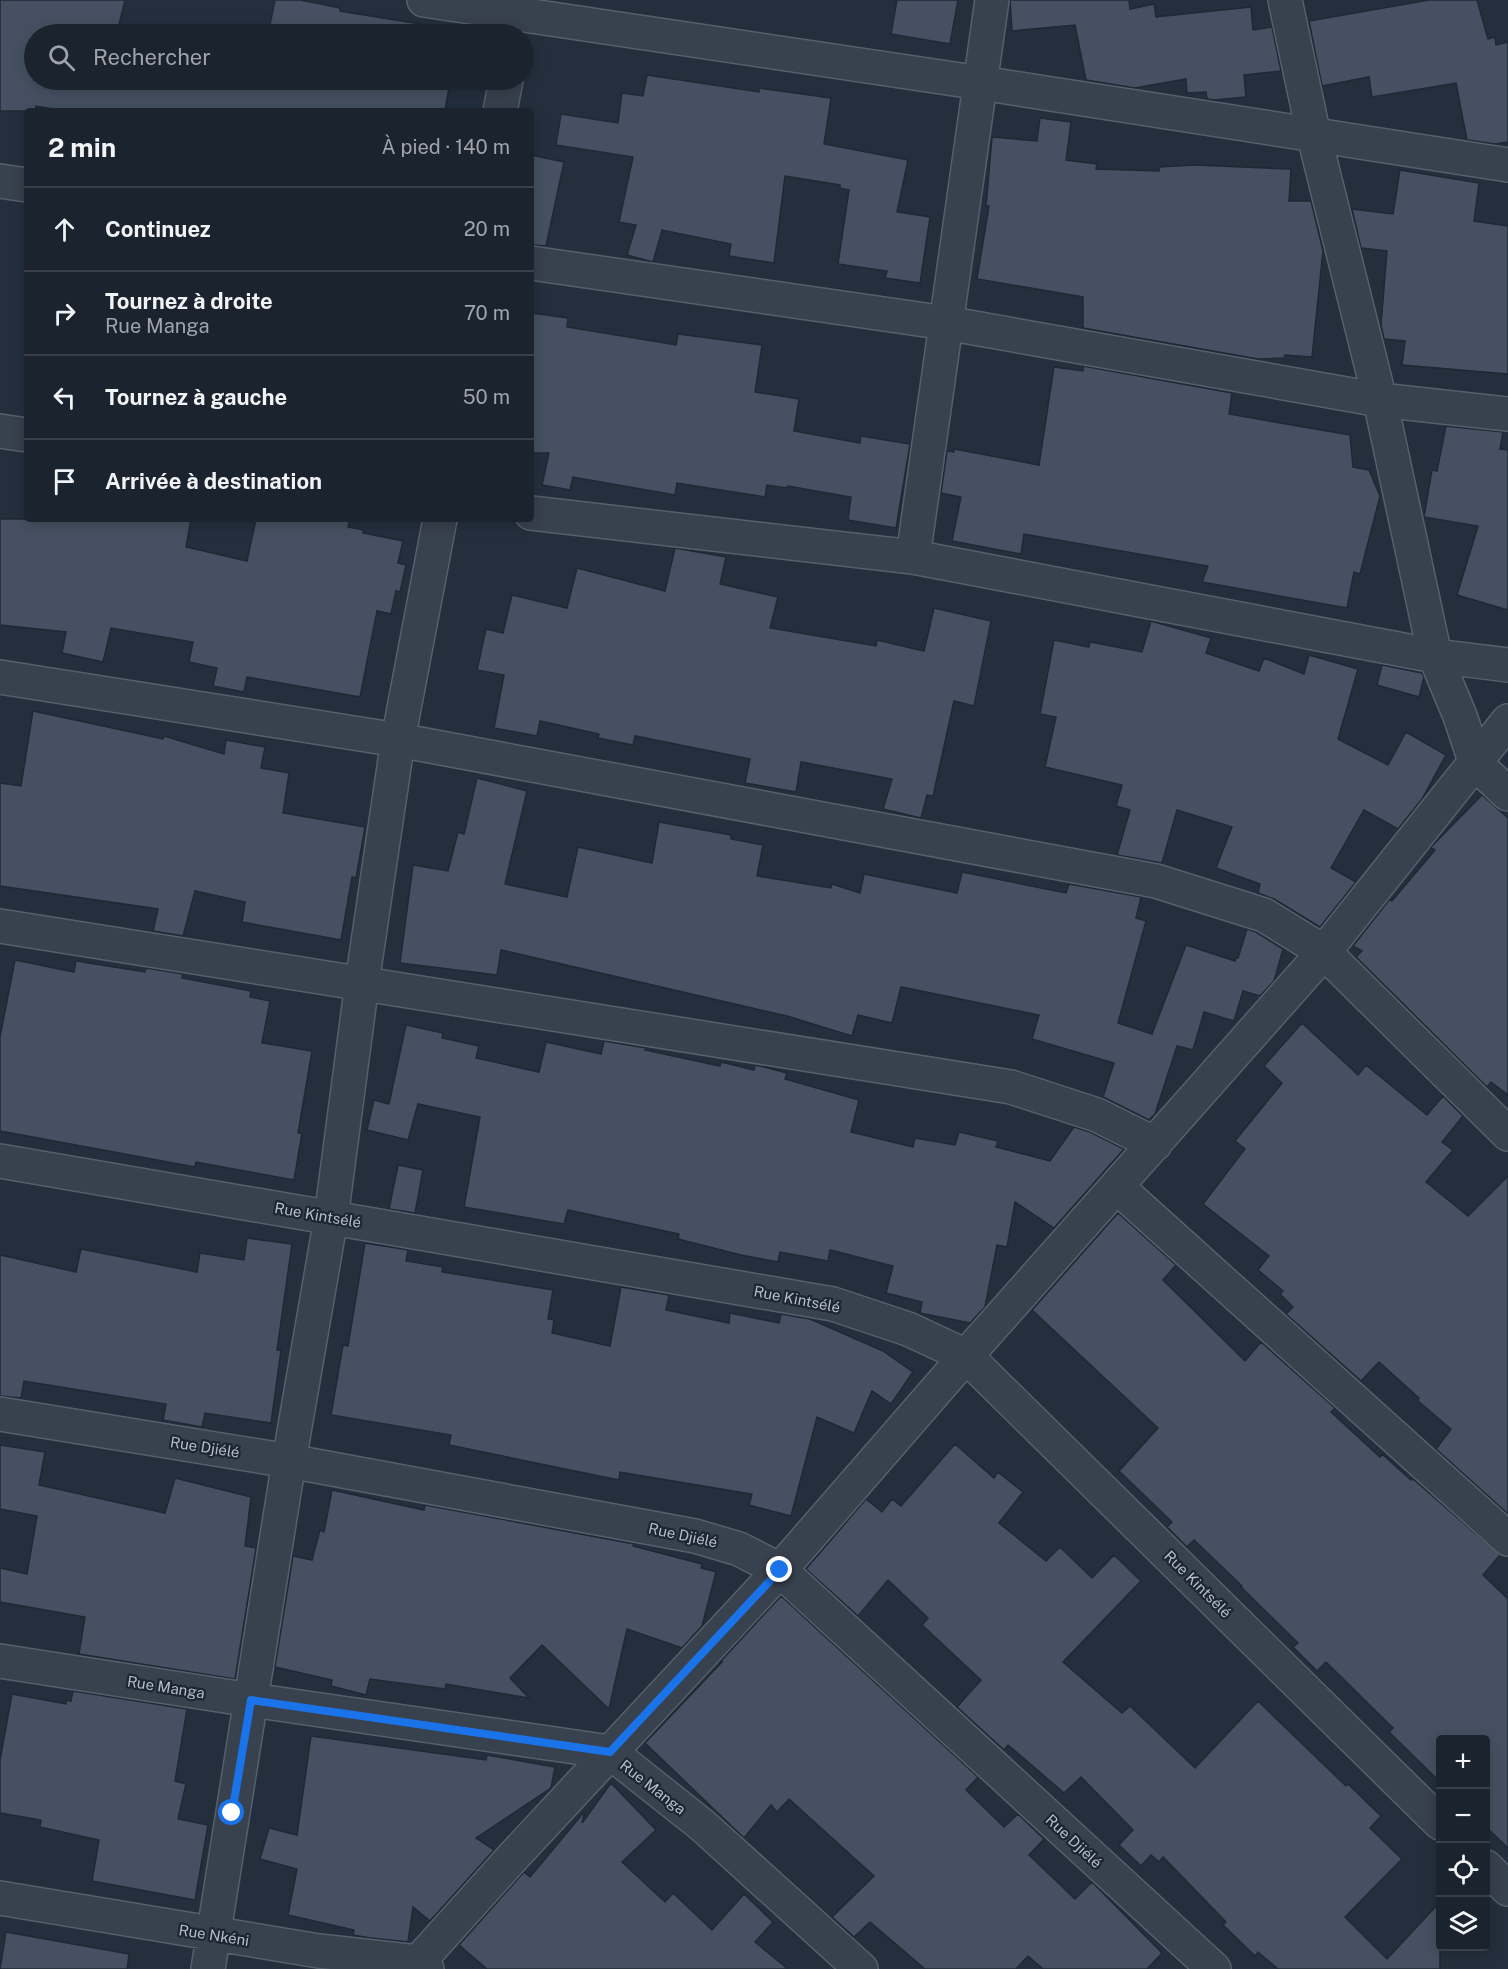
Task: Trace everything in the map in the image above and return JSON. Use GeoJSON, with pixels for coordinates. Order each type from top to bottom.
{"type":"FeatureCollection","features":[{"type":"Feature","properties":{"kind":"street"},"geometry":{"type":"LineString","coordinates":[[424,0],[516,16],[981,83],[1508,165]]}},
{"type":"Feature","properties":{"kind":"street"},"geometry":{"type":"LineString","coordinates":[[913,557],[992,0]]}},
{"type":"Feature","properties":{"kind":"street"},"geometry":{"type":"LineString","coordinates":[[1285,0],[1314,136],[1380,400],[1435,656],[1460,716],[1476,764],[1508,794]]}},
{"type":"Feature","properties":{"kind":"street"},"geometry":{"type":"LineString","coordinates":[[501,108],[504,90]]}},
{"type":"Feature","properties":{"kind":"street"},"geometry":{"type":"LineString","coordinates":[[0,181],[24,185]]}},
{"type":"Feature","properties":{"kind":"street"},"geometry":{"type":"LineString","coordinates":[[534,263],[945,323],[1380,400],[1508,414]]}},
{"type":"Feature","properties":{"kind":"street"},"geometry":{"type":"LineString","coordinates":[[0,431],[24,435]]}},
{"type":"Feature","properties":{"kind":"street"},"geometry":{"type":"LineString","coordinates":[[534,513],[913,557],[1435,656],[1508,665]]}},
{"type":"Feature","properties":{"kind":"street"},"geometry":{"type":"LineString","coordinates":[[208,1969],[331,1218],[362,983],[398,740],[439,522]]}},
{"type":"Feature","properties":{"kind":"street"},"geometry":{"type":"LineString","coordinates":[[0,677],[398,740],[1156,880],[1264,915],[1324,952],[1508,1134]]}},
{"type":"Feature","properties":{"kind":"street"},"geometry":{"type":"LineString","coordinates":[[419,1967],[610,1752],[780,1570],[1324,952],[1508,721]]}},
{"type":"Feature","properties":{"kind":"street"},"geometry":{"type":"LineString","coordinates":[[0,926],[1011,1087],[1097,1115],[1155,1144]]}},
{"type":"Feature","properties":{"kind":"street","name":"Rue Kintsélé"},"geometry":{"type":"LineString","coordinates":[[0,1161],[833,1304],[908,1329],[966,1356],[1436,1819]]}},
{"type":"Feature","properties":{"kind":"street"},"geometry":{"type":"LineString","coordinates":[[1117,1187],[1508,1539]]}},
{"type":"Feature","properties":{"kind":"street","name":"Rue Djiélé"},"geometry":{"type":"LineString","coordinates":[[0,1414],[290,1461],[695,1536],[739,1548],[780,1570],[1214,1969]]}},
{"type":"Feature","properties":{"kind":"street","name":"Rue Manga"},"geometry":{"type":"LineString","coordinates":[[0,1661],[610,1752],[702,1825],[861,1969]]}},
{"type":"Feature","properties":{"kind":"street"},"geometry":{"type":"LineString","coordinates":[[1490,1872],[1508,1889]]}},
{"type":"Feature","properties":{"kind":"street","name":"Rue Nkéni"},"geometry":{"type":"LineString","coordinates":[[0,1898],[419,1967]]}},
{"type":"Feature","properties":{"kind":"building"},"geometry":{"type":"Polygon","coordinates":[[[0,0],[125,0],[119,24],[24,24],[24,90],[449,90],[446,108],[48,108],[36,106],[36,108],[24,108],[24,111],[0,111],[0,0]]]}},
{"type":"Feature","properties":{"kind":"building"},"geometry":{"type":"Polygon","coordinates":[[[275,0],[301,0],[340,8],[340,11],[421,24],[270,24],[275,0]]]}},
{"type":"Feature","properties":{"kind":"building"},"geometry":{"type":"Polygon","coordinates":[[[897,0],[958,0],[950,44],[891,34],[897,0]]]}},
{"type":"Feature","properties":{"kind":"building"},"geometry":{"type":"Polygon","coordinates":[[[1010,0],[1129,0],[1130,9],[1154,4],[1156,17],[1251,7],[1253,30],[1272,27],[1281,71],[1244,75],[1246,97],[1214,100],[1207,99],[1206,92],[1187,93],[1186,79],[1135,88],[1086,80],[1075,25],[1012,31],[1010,0]]]}},
{"type":"Feature","properties":{"kind":"building"},"geometry":{"type":"Polygon","coordinates":[[[1429,0],[1477,0],[1488,39],[1495,37],[1496,45],[1508,42],[1508,142],[1495,144],[1467,140],[1456,83],[1372,97],[1369,77],[1322,86],[1309,21],[1429,0]]]}},
{"type":"Feature","properties":{"kind":"building"},"geometry":{"type":"Polygon","coordinates":[[[647,75],[759,92],[759,88],[831,98],[824,144],[908,160],[897,212],[930,217],[920,283],[885,278],[887,271],[838,264],[849,190],[840,188],[840,185],[785,176],[774,263],[729,256],[731,244],[662,230],[653,262],[627,255],[636,225],[619,222],[633,157],[556,145],[561,114],[618,123],[622,93],[643,96],[647,75]]]}},
{"type":"Feature","properties":{"kind":"building"},"geometry":{"type":"Polygon","coordinates":[[[1040,118],[1071,122],[1066,160],[1097,164],[1096,169],[1159,171],[1159,167],[1194,165],[1291,169],[1289,201],[1311,201],[1323,251],[1312,357],[1285,355],[1284,358],[1258,359],[1083,328],[1083,297],[977,279],[989,206],[986,206],[992,137],[1037,141],[1040,118]]]}},
{"type":"Feature","properties":{"kind":"building"},"geometry":{"type":"Polygon","coordinates":[[[534,156],[564,162],[546,246],[534,245],[534,156]]]}},
{"type":"Feature","properties":{"kind":"building"},"geometry":{"type":"Polygon","coordinates":[[[1400,170],[1479,183],[1474,221],[1508,226],[1508,374],[1402,365],[1405,341],[1384,339],[1381,325],[1387,251],[1361,248],[1352,209],[1393,214],[1400,170]]]}},
{"type":"Feature","properties":{"kind":"building"},"geometry":{"type":"Polygon","coordinates":[[[534,313],[568,318],[567,327],[676,345],[678,334],[762,345],[755,392],[799,399],[794,431],[860,443],[861,436],[910,444],[896,528],[848,520],[851,497],[788,486],[787,488],[767,485],[765,497],[677,483],[675,495],[573,477],[570,490],[542,485],[549,453],[534,453],[534,313]]]}},
{"type":"Feature","properties":{"kind":"building"},"geometry":{"type":"Polygon","coordinates":[[[1083,366],[1232,393],[1229,414],[1350,435],[1353,467],[1369,470],[1380,496],[1360,574],[1354,572],[1347,608],[1202,582],[1208,566],[1024,534],[1021,554],[952,541],[961,497],[941,493],[947,451],[954,452],[954,449],[1039,465],[1054,367],[1083,371],[1083,366]]]}},
{"type":"Feature","properties":{"kind":"building"},"geometry":{"type":"Polygon","coordinates":[[[1446,426],[1503,432],[1500,449],[1508,450],[1508,610],[1457,595],[1478,526],[1424,517],[1432,470],[1437,471],[1446,426]]]}},
{"type":"Feature","properties":{"kind":"building"},"geometry":{"type":"Polygon","coordinates":[[[0,519],[24,519],[24,522],[190,522],[186,547],[247,561],[255,522],[349,522],[348,527],[364,530],[363,533],[403,541],[398,563],[406,565],[400,592],[396,591],[391,614],[377,611],[360,697],[247,677],[244,692],[213,686],[217,668],[189,662],[193,642],[111,628],[103,662],[62,653],[66,632],[0,625],[0,519]]]}},
{"type":"Feature","properties":{"kind":"building"},"geometry":{"type":"Polygon","coordinates":[[[675,548],[726,557],[720,584],[778,597],[770,628],[876,646],[877,640],[924,651],[934,608],[991,621],[974,706],[954,701],[933,796],[927,795],[921,818],[883,809],[892,779],[801,762],[796,792],[745,783],[750,759],[635,736],[633,745],[598,738],[599,734],[540,721],[537,736],[494,728],[504,675],[477,670],[486,629],[503,633],[512,595],[567,608],[577,568],[665,591],[675,548]]]}},
{"type":"Feature","properties":{"kind":"building"},"geometry":{"type":"Polygon","coordinates":[[[1151,621],[1211,638],[1206,653],[1259,671],[1264,658],[1304,674],[1309,655],[1358,669],[1338,739],[1388,765],[1406,732],[1446,755],[1422,799],[1398,829],[1364,810],[1331,868],[1356,882],[1320,927],[1274,899],[1258,893],[1260,884],[1216,868],[1232,827],[1177,810],[1162,863],[1117,855],[1130,810],[1116,806],[1122,785],[1045,767],[1056,717],[1040,714],[1054,640],[1089,647],[1090,642],[1142,652],[1151,621]]]}},
{"type":"Feature","properties":{"kind":"building"},"geometry":{"type":"Polygon","coordinates":[[[1382,665],[1422,673],[1424,677],[1419,697],[1377,685],[1382,665]]]}},
{"type":"Feature","properties":{"kind":"building"},"geometry":{"type":"Polygon","coordinates":[[[33,711],[163,739],[164,736],[224,754],[226,740],[265,747],[261,768],[289,773],[283,813],[365,827],[356,878],[352,877],[341,940],[242,922],[245,902],[195,891],[183,936],[153,931],[158,909],[0,886],[0,783],[21,786],[33,711]]]}},
{"type":"Feature","properties":{"kind":"building"},"geometry":{"type":"Polygon","coordinates":[[[477,778],[527,791],[505,884],[567,897],[578,847],[652,863],[659,822],[731,835],[731,839],[763,845],[757,876],[831,888],[832,884],[860,893],[864,874],[957,893],[962,872],[1066,893],[1069,884],[1141,897],[1136,918],[1146,921],[1118,1023],[1152,1034],[1186,945],[1235,961],[1247,929],[1283,949],[1274,981],[1260,996],[1243,991],[1234,1021],[1204,1012],[1193,1050],[1177,1046],[1155,1114],[1149,1120],[1103,1097],[1114,1063],[1032,1039],[1039,1015],[901,987],[892,1023],[858,1015],[852,1036],[787,1016],[501,950],[497,975],[400,963],[413,865],[448,871],[458,832],[464,834],[477,778]]]}},
{"type":"Feature","properties":{"kind":"building"},"geometry":{"type":"Polygon","coordinates":[[[1482,795],[1508,818],[1508,1095],[1491,1082],[1487,1087],[1356,957],[1362,951],[1353,946],[1389,900],[1392,901],[1435,850],[1431,848],[1432,846],[1482,795]]]}},
{"type":"Feature","properties":{"kind":"building"},"geometry":{"type":"Polygon","coordinates":[[[15,960],[74,972],[76,961],[145,972],[146,968],[183,974],[182,978],[251,991],[250,997],[270,1001],[262,1043],[312,1051],[298,1133],[302,1133],[294,1180],[196,1162],[195,1167],[0,1131],[0,1037],[15,960]]]}},
{"type":"Feature","properties":{"kind":"building"},"geometry":{"type":"Polygon","coordinates":[[[1302,1023],[1358,1075],[1366,1065],[1427,1115],[1443,1096],[1463,1116],[1442,1142],[1453,1150],[1426,1182],[1468,1216],[1508,1176],[1508,1514],[1436,1449],[1451,1429],[1418,1401],[1419,1398],[1379,1362],[1361,1381],[1286,1314],[1293,1307],[1280,1294],[1283,1291],[1258,1270],[1269,1256],[1203,1204],[1245,1149],[1235,1141],[1282,1083],[1264,1066],[1302,1023]]]}},
{"type":"Feature","properties":{"kind":"building"},"geometry":{"type":"Polygon","coordinates":[[[406,1025],[443,1033],[442,1038],[479,1046],[476,1058],[539,1072],[546,1042],[601,1054],[604,1041],[646,1048],[645,1050],[720,1066],[721,1062],[754,1070],[755,1065],[760,1066],[787,1073],[785,1079],[859,1100],[851,1132],[913,1147],[915,1138],[955,1145],[959,1132],[998,1141],[996,1147],[1050,1161],[1074,1127],[1090,1132],[1124,1149],[1054,1228],[1015,1202],[1007,1247],[997,1245],[985,1307],[970,1323],[920,1313],[922,1302],[886,1293],[893,1266],[830,1250],[828,1261],[780,1252],[778,1262],[678,1239],[679,1234],[568,1210],[564,1224],[464,1207],[480,1117],[418,1104],[408,1140],[367,1130],[374,1100],[389,1104],[406,1025]]]}},
{"type":"Feature","properties":{"kind":"building"},"geometry":{"type":"Polygon","coordinates":[[[398,1165],[423,1170],[415,1213],[389,1209],[398,1165]]]}},
{"type":"Feature","properties":{"kind":"building"},"geometry":{"type":"Polygon","coordinates":[[[1118,1213],[1176,1265],[1163,1280],[1245,1361],[1261,1342],[1335,1408],[1331,1412],[1380,1457],[1382,1454],[1411,1480],[1412,1478],[1500,1555],[1483,1575],[1508,1599],[1508,1848],[1490,1831],[1490,1735],[1436,1735],[1436,1778],[1389,1732],[1393,1728],[1326,1662],[1317,1671],[1293,1647],[1298,1643],[1242,1586],[1194,1540],[1187,1547],[1167,1527],[1172,1522],[1119,1471],[1158,1428],[1032,1310],[1118,1213]]]}},
{"type":"Feature","properties":{"kind":"building"},"geometry":{"type":"Polygon","coordinates":[[[247,1238],[292,1244],[277,1350],[281,1350],[271,1423],[205,1413],[202,1427],[163,1420],[166,1404],[24,1381],[21,1398],[0,1396],[0,1255],[76,1272],[81,1249],[197,1272],[200,1253],[244,1260],[247,1238]]]}},
{"type":"Feature","properties":{"kind":"building"},"geometry":{"type":"Polygon","coordinates":[[[365,1243],[408,1250],[406,1261],[443,1267],[442,1272],[553,1290],[548,1319],[554,1320],[552,1333],[610,1346],[621,1287],[669,1295],[666,1310],[729,1323],[730,1313],[779,1323],[781,1314],[810,1319],[883,1351],[913,1372],[891,1404],[872,1391],[854,1433],[817,1417],[791,1516],[749,1505],[752,1494],[620,1472],[619,1480],[449,1445],[451,1435],[331,1415],[343,1345],[348,1346],[365,1243]]]}},
{"type":"Feature","properties":{"kind":"building"},"geometry":{"type":"Polygon","coordinates":[[[955,1444],[994,1478],[998,1472],[1023,1492],[999,1523],[1046,1561],[1060,1547],[1092,1578],[1114,1555],[1141,1581],[1063,1662],[1122,1713],[1130,1706],[1195,1768],[1258,1701],[1346,1786],[1348,1784],[1381,1816],[1370,1828],[1402,1859],[1345,1917],[1387,1959],[1436,1906],[1436,1951],[1440,1951],[1440,1969],[1278,1969],[1258,1952],[1255,1956],[1223,1925],[1226,1922],[1163,1857],[1159,1862],[1151,1855],[1141,1866],[1119,1845],[1133,1830],[1081,1777],[1064,1793],[1008,1745],[1004,1750],[957,1707],[981,1680],[922,1625],[928,1618],[888,1580],[858,1616],[806,1569],[866,1499],[882,1512],[892,1499],[901,1506],[955,1444]]]}},
{"type":"Feature","properties":{"kind":"building"},"geometry":{"type":"Polygon","coordinates":[[[0,1445],[45,1452],[39,1485],[165,1513],[175,1478],[251,1497],[245,1546],[256,1548],[235,1679],[79,1654],[85,1617],[0,1602],[0,1568],[27,1574],[37,1516],[0,1509],[0,1445]]]}},
{"type":"Feature","properties":{"kind":"building"},"geometry":{"type":"Polygon","coordinates":[[[332,1490],[424,1510],[425,1505],[634,1544],[633,1546],[702,1564],[701,1568],[716,1572],[702,1626],[682,1648],[627,1629],[609,1709],[542,1645],[510,1678],[529,1698],[446,1684],[445,1689],[370,1679],[366,1695],[331,1686],[332,1680],[275,1667],[293,1556],[312,1560],[320,1530],[324,1532],[332,1490]]]}},
{"type":"Feature","properties":{"kind":"building"},"geometry":{"type":"Polygon","coordinates":[[[781,1596],[978,1777],[966,1790],[1004,1827],[1018,1814],[1044,1839],[1029,1855],[1075,1899],[1092,1882],[1162,1953],[1147,1969],[1043,1969],[1028,1956],[1016,1969],[925,1969],[870,1922],[854,1937],[832,1917],[874,1876],[789,1799],[777,1812],[771,1805],[744,1838],[645,1743],[781,1596]]]}},
{"type":"Feature","properties":{"kind":"building"},"geometry":{"type":"Polygon","coordinates":[[[73,1691],[187,1709],[175,1781],[186,1784],[178,1819],[208,1825],[195,1900],[92,1881],[99,1840],[40,1827],[41,1820],[0,1813],[0,1760],[12,1694],[66,1704],[67,1700],[71,1701],[73,1691]]]}},
{"type":"Feature","properties":{"kind":"building"},"geometry":{"type":"Polygon","coordinates":[[[311,1736],[486,1760],[487,1755],[555,1767],[551,1788],[476,1838],[494,1850],[430,1921],[413,1907],[408,1942],[370,1938],[353,1935],[354,1930],[288,1915],[297,1869],[260,1859],[269,1828],[297,1835],[311,1736]]]}},
{"type":"Feature","properties":{"kind":"building"},"geometry":{"type":"Polygon","coordinates":[[[611,1783],[656,1830],[622,1862],[665,1902],[673,1893],[712,1930],[744,1894],[773,1922],[755,1942],[788,1969],[487,1969],[459,1945],[524,1872],[530,1877],[585,1811],[582,1823],[611,1783]]]}},
{"type":"Feature","properties":{"kind":"building"},"geometry":{"type":"Polygon","coordinates":[[[6,1932],[129,1954],[127,1969],[0,1969],[6,1932]]]}},
{"type":"Feature","properties":{"kind":"route"},"geometry":{"type":"LineString","coordinates":[[232,1813],[251,1700],[610,1752],[780,1570]]}}]}
